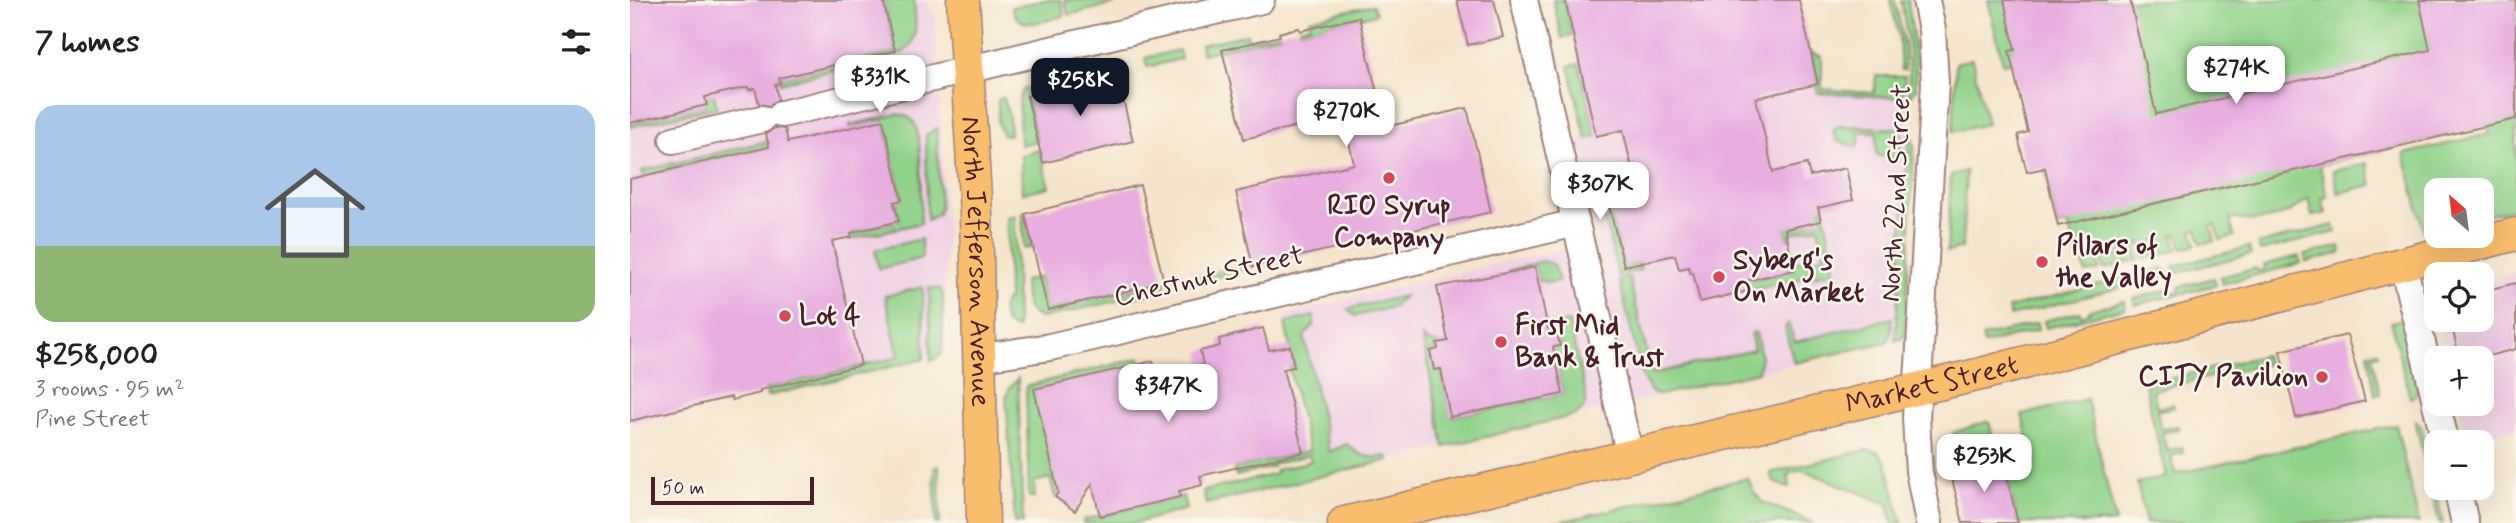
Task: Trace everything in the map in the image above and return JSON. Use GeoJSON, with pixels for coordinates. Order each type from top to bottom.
{"type":"FeatureCollection","features":[{"type":"Feature","properties":{"kind":"main road","name":"North Jefferson Avenue"},"geometry":{"type":"LineString","coordinates":[[963,0],[976,217],[983,523]]}},
{"type":"Feature","properties":{"kind":"main road","name":"Market Street"},"geometry":{"type":"LineString","coordinates":[[1344,523],[1917,389],[2516,234]]}},
{"type":"Feature","properties":{"kind":"street"},"geometry":{"type":"LineString","coordinates":[[673,140],[1261,0]]}},
{"type":"Feature","properties":{"kind":"street"},"geometry":{"type":"LineString","coordinates":[[1524,0],[1630,456]]}},
{"type":"Feature","properties":{"kind":"street","name":"North 22nd Street"},"geometry":{"type":"LineString","coordinates":[[1926,0],[1932,30],[1935,83],[1916,443],[1929,523]]}},
{"type":"Feature","properties":{"kind":"street","name":"Chestnut Street"},"geometry":{"type":"LineString","coordinates":[[978,358],[1049,347],[1576,223]]}},
{"type":"Feature","properties":{"kind":"street"},"geometry":{"type":"LineString","coordinates":[[2403,264],[2424,352]]}},
{"type":"Feature","properties":{"kind":"street"},"geometry":{"type":"LineString","coordinates":[[2459,500],[2465,523]]}},
{"type":"Feature","properties":{"kind":"shaded area"},"geometry":{"type":"Polygon","coordinates":[[[630,0],[927,0],[935,16],[946,236],[945,351],[630,426],[630,0]]]}},
{"type":"Feature","properties":{"kind":"shaded area"},"geometry":{"type":"Polygon","coordinates":[[[1816,84],[1818,93],[1909,98],[1909,133],[1914,147],[1905,337],[1323,476],[1282,315],[1599,240],[1576,141],[1816,84]]]}},
{"type":"Feature","properties":{"kind":"shaded area"},"geometry":{"type":"Polygon","coordinates":[[[2516,273],[2516,429],[2494,434],[2494,430],[2465,430],[2462,416],[2494,416],[2494,346],[2445,346],[2442,332],[2494,332],[2494,279],[2516,273]]]}},
{"type":"Feature","properties":{"kind":"green space"},"geometry":{"type":"Polygon","coordinates":[[[883,0],[914,0],[916,30],[912,43],[902,53],[780,83],[779,78],[895,51],[883,0]]]}},
{"type":"Feature","properties":{"kind":"green space"},"geometry":{"type":"Polygon","coordinates":[[[1044,0],[1061,0],[1064,16],[1026,23],[1015,15],[1012,7],[1044,0]]]}},
{"type":"Feature","properties":{"kind":"green space"},"geometry":{"type":"Polygon","coordinates":[[[1065,0],[1113,0],[1114,4],[1068,15],[1065,0]]]}},
{"type":"Feature","properties":{"kind":"green space"},"geometry":{"type":"Polygon","coordinates":[[[1553,0],[1565,0],[1573,35],[1562,38],[1553,0]]]}},
{"type":"Feature","properties":{"kind":"green space"},"geometry":{"type":"Polygon","coordinates":[[[1890,0],[1895,0],[1905,48],[1905,70],[1901,70],[1899,37],[1890,0]]]}},
{"type":"Feature","properties":{"kind":"green space"},"geometry":{"type":"Polygon","coordinates":[[[1901,0],[1908,0],[1916,60],[1916,89],[1909,98],[1909,48],[1901,0]]]}},
{"type":"Feature","properties":{"kind":"green space"},"geometry":{"type":"Polygon","coordinates":[[[1988,0],[2516,0],[2516,208],[2494,214],[2494,178],[2424,178],[2424,232],[2404,154],[2489,134],[2487,125],[2320,165],[2327,197],[2322,198],[2326,213],[2312,216],[2308,198],[2282,215],[2272,218],[2230,218],[2234,236],[2220,240],[2215,224],[2211,226],[2215,241],[2201,244],[2197,229],[2192,231],[2196,245],[2182,249],[2177,234],[2173,235],[2177,250],[2163,254],[2158,238],[2154,240],[2158,255],[2144,259],[2140,243],[2135,245],[2139,260],[2125,263],[2120,248],[2116,249],[2120,265],[2104,269],[2100,254],[2096,254],[2100,270],[2086,273],[2082,259],[2077,259],[2068,224],[2058,226],[2039,142],[2012,62],[2003,64],[1988,0]]]}},
{"type":"Feature","properties":{"kind":"green space"},"geometry":{"type":"Polygon","coordinates":[[[1373,5],[1376,14],[1300,31],[1299,28],[1310,25],[1309,19],[1373,5]]]}},
{"type":"Feature","properties":{"kind":"green space"},"geometry":{"type":"Polygon","coordinates":[[[1279,33],[1280,36],[1202,54],[1200,45],[1247,34],[1248,40],[1279,33]]]}},
{"type":"Feature","properties":{"kind":"green space"},"geometry":{"type":"Polygon","coordinates":[[[1179,50],[1181,59],[1147,67],[1145,58],[1179,50]]]}},
{"type":"Feature","properties":{"kind":"green space"},"geometry":{"type":"Polygon","coordinates":[[[1811,52],[1822,57],[1822,89],[1874,93],[1876,76],[1905,76],[1903,98],[1818,93],[1811,52]]]}},
{"type":"Feature","properties":{"kind":"green space"},"geometry":{"type":"Polygon","coordinates":[[[1972,59],[1987,124],[1953,132],[1956,63],[1972,59]]]}},
{"type":"Feature","properties":{"kind":"green space"},"geometry":{"type":"Polygon","coordinates":[[[1123,63],[1126,72],[1027,96],[1037,141],[1020,145],[1019,100],[1023,89],[1123,63]]]}},
{"type":"Feature","properties":{"kind":"green space"},"geometry":{"type":"Polygon","coordinates":[[[1579,64],[1596,136],[1586,138],[1569,66],[1579,64]]]}},
{"type":"Feature","properties":{"kind":"green space"},"geometry":{"type":"Polygon","coordinates":[[[714,95],[717,107],[630,127],[630,123],[707,105],[705,97],[714,95]]]}},
{"type":"Feature","properties":{"kind":"green space"},"geometry":{"type":"Polygon","coordinates":[[[1003,97],[1009,116],[1010,135],[1003,135],[998,124],[998,100],[1003,97]]]}},
{"type":"Feature","properties":{"kind":"green space"},"geometry":{"type":"Polygon","coordinates":[[[898,114],[913,121],[919,140],[921,223],[852,239],[851,233],[899,221],[894,202],[902,199],[883,120],[851,128],[850,125],[898,114]]]}},
{"type":"Feature","properties":{"kind":"green space"},"geometry":{"type":"Polygon","coordinates":[[[1841,126],[1901,129],[1900,157],[1879,156],[1876,153],[1877,132],[1859,132],[1857,147],[1837,141],[1833,132],[1841,126]]]}},
{"type":"Feature","properties":{"kind":"green space"},"geometry":{"type":"Polygon","coordinates":[[[937,128],[940,208],[938,214],[927,220],[926,135],[937,128]]]}},
{"type":"Feature","properties":{"kind":"green space"},"geometry":{"type":"Polygon","coordinates":[[[1909,134],[1914,147],[1905,337],[1895,341],[1909,134]]]}},
{"type":"Feature","properties":{"kind":"green space"},"geometry":{"type":"Polygon","coordinates":[[[768,141],[769,147],[644,176],[642,171],[768,141]]]}},
{"type":"Feature","properties":{"kind":"green space"},"geometry":{"type":"Polygon","coordinates":[[[1040,150],[1049,187],[1022,193],[1021,155],[1040,150]]]}},
{"type":"Feature","properties":{"kind":"green space"},"geometry":{"type":"Polygon","coordinates":[[[2367,163],[2372,185],[2338,193],[2333,171],[2367,163]]]}},
{"type":"Feature","properties":{"kind":"green space"},"geometry":{"type":"Polygon","coordinates":[[[1966,171],[1962,248],[1947,252],[1951,175],[1966,171]]]}},
{"type":"Feature","properties":{"kind":"green space"},"geometry":{"type":"Polygon","coordinates":[[[1815,198],[1819,198],[1823,207],[1830,244],[1823,245],[1818,227],[1790,233],[1791,238],[1787,239],[1785,229],[1820,221],[1815,198]]]}},
{"type":"Feature","properties":{"kind":"green space"},"geometry":{"type":"Polygon","coordinates":[[[1022,214],[1025,214],[1033,247],[1024,249],[1022,214]]]}},
{"type":"Feature","properties":{"kind":"green space"},"geometry":{"type":"Polygon","coordinates":[[[1015,216],[1017,329],[1007,325],[1002,312],[1008,298],[1007,217],[1015,216]]]}},
{"type":"Feature","properties":{"kind":"green space"},"geometry":{"type":"Polygon","coordinates":[[[1612,219],[1623,266],[1640,263],[1641,270],[1618,275],[1605,220],[1612,219]]]}},
{"type":"Feature","properties":{"kind":"green space"},"geometry":{"type":"Polygon","coordinates":[[[2334,225],[2336,232],[2260,251],[2258,244],[2334,225]]]}},
{"type":"Feature","properties":{"kind":"green space"},"geometry":{"type":"Polygon","coordinates":[[[921,239],[922,258],[879,269],[875,250],[921,239]]]}},
{"type":"Feature","properties":{"kind":"green space"},"geometry":{"type":"Polygon","coordinates":[[[2340,246],[2341,253],[2306,262],[2305,255],[2340,246]]]}},
{"type":"Feature","properties":{"kind":"green space"},"geometry":{"type":"Polygon","coordinates":[[[2249,247],[2251,254],[2176,273],[2174,266],[2249,247]]]}},
{"type":"Feature","properties":{"kind":"green space"},"geometry":{"type":"Polygon","coordinates":[[[1830,250],[1835,271],[1748,291],[1746,281],[1794,270],[1793,263],[1824,256],[1823,252],[1830,250]]]}},
{"type":"Feature","properties":{"kind":"green space"},"geometry":{"type":"Polygon","coordinates":[[[2299,256],[2301,263],[2222,284],[2220,277],[2256,268],[2257,271],[2265,269],[2264,265],[2299,256]]]}},
{"type":"Feature","properties":{"kind":"green space"},"geometry":{"type":"Polygon","coordinates":[[[1542,261],[1553,264],[1559,281],[1549,283],[1538,280],[1535,267],[1508,271],[1542,261]]]}},
{"type":"Feature","properties":{"kind":"green space"},"geometry":{"type":"Polygon","coordinates":[[[1249,264],[1250,269],[1187,284],[1186,279],[1249,264]]]}},
{"type":"Feature","properties":{"kind":"green space"},"geometry":{"type":"Polygon","coordinates":[[[2164,268],[2166,276],[2010,316],[2008,308],[2164,268]]]}},
{"type":"Feature","properties":{"kind":"green space"},"geometry":{"type":"Polygon","coordinates":[[[1040,277],[1049,310],[1164,282],[1166,290],[1041,318],[1028,308],[1024,281],[1040,277]]]}},
{"type":"Feature","properties":{"kind":"green space"},"geometry":{"type":"Polygon","coordinates":[[[1629,277],[1652,374],[1754,350],[1751,335],[1753,332],[1756,333],[1761,357],[1758,372],[1659,395],[1651,392],[1642,376],[1619,279],[1629,277]]]}},
{"type":"Feature","properties":{"kind":"green space"},"geometry":{"type":"Polygon","coordinates":[[[2214,278],[2216,285],[2135,305],[2133,299],[2171,289],[2172,293],[2180,291],[2179,287],[2214,278]]]}},
{"type":"Feature","properties":{"kind":"green space"},"geometry":{"type":"Polygon","coordinates":[[[923,287],[924,359],[767,396],[766,388],[899,357],[885,296],[923,287]]]}},
{"type":"Feature","properties":{"kind":"green space"},"geometry":{"type":"Polygon","coordinates":[[[929,288],[940,289],[943,294],[942,350],[941,355],[931,361],[929,288]]]}},
{"type":"Feature","properties":{"kind":"green space"},"geometry":{"type":"Polygon","coordinates":[[[1404,296],[1393,307],[1355,316],[1348,309],[1404,296]]]}},
{"type":"Feature","properties":{"kind":"green space"},"geometry":{"type":"Polygon","coordinates":[[[2124,301],[2126,308],[2046,328],[2044,321],[2080,312],[2081,316],[2089,313],[2089,310],[2124,301]]]}},
{"type":"Feature","properties":{"kind":"green space"},"geometry":{"type":"Polygon","coordinates":[[[1314,316],[1314,325],[1304,336],[1329,452],[1347,444],[1361,454],[1370,457],[1387,456],[1389,460],[1206,504],[1203,491],[1276,474],[1276,470],[1311,461],[1309,455],[1236,476],[1234,468],[1309,451],[1289,368],[1294,366],[1285,323],[1314,316]]]}},
{"type":"Feature","properties":{"kind":"green space"},"geometry":{"type":"Polygon","coordinates":[[[1892,318],[1887,342],[1794,363],[1785,328],[1788,323],[1795,342],[1892,318]]]}},
{"type":"Feature","properties":{"kind":"green space"},"geometry":{"type":"Polygon","coordinates":[[[2404,319],[2419,387],[2410,398],[2391,322],[2404,319]]]}},
{"type":"Feature","properties":{"kind":"green space"},"geometry":{"type":"Polygon","coordinates":[[[1569,322],[1586,395],[1581,411],[1576,415],[1444,447],[1422,335],[1426,341],[1437,343],[1438,349],[1430,351],[1441,369],[1451,417],[1563,394],[1553,347],[1560,345],[1556,328],[1548,329],[1547,326],[1569,322]]]}},
{"type":"Feature","properties":{"kind":"green space"},"geometry":{"type":"Polygon","coordinates":[[[2037,323],[2038,330],[1984,344],[1982,337],[2037,323]]]}},
{"type":"Feature","properties":{"kind":"green space"},"geometry":{"type":"Polygon","coordinates":[[[2377,351],[2378,354],[2372,356],[2380,394],[2375,395],[2368,353],[2377,351]]]}},
{"type":"Feature","properties":{"kind":"green space"},"geometry":{"type":"Polygon","coordinates":[[[2265,355],[2267,364],[2153,390],[2157,408],[2173,404],[2174,407],[2157,411],[2161,429],[2178,426],[2179,429],[2162,433],[2167,451],[2182,447],[2183,453],[2171,456],[2175,474],[2396,425],[2419,523],[2146,523],[2137,483],[2166,477],[2145,385],[2265,355]]]}},
{"type":"Feature","properties":{"kind":"green space"},"geometry":{"type":"Polygon","coordinates":[[[1140,358],[1141,364],[1055,497],[1050,478],[1034,482],[1035,497],[1029,497],[1026,386],[1140,358]]]}},
{"type":"Feature","properties":{"kind":"green space"},"geometry":{"type":"Polygon","coordinates":[[[1018,378],[1023,523],[1015,523],[1006,398],[1018,378]]]}},
{"type":"Feature","properties":{"kind":"green space"},"geometry":{"type":"Polygon","coordinates":[[[2087,399],[2116,523],[2018,523],[2003,462],[2032,455],[2022,415],[2087,399]]]}},
{"type":"Feature","properties":{"kind":"green space"},"geometry":{"type":"Polygon","coordinates":[[[2415,420],[2421,425],[2424,459],[2415,420]]]}},
{"type":"Feature","properties":{"kind":"green space"},"geometry":{"type":"Polygon","coordinates":[[[1989,421],[1992,434],[1959,442],[1962,456],[1956,457],[1958,469],[1950,471],[1949,441],[1954,432],[1989,421]]]}},
{"type":"Feature","properties":{"kind":"green space"},"geometry":{"type":"Polygon","coordinates":[[[1866,450],[1878,452],[1886,462],[1902,523],[1893,523],[1888,504],[1803,470],[1788,474],[1788,488],[1774,482],[1770,473],[1866,450]]]}},
{"type":"Feature","properties":{"kind":"green space"},"geometry":{"type":"Polygon","coordinates":[[[939,466],[940,523],[936,523],[934,468],[939,466]]]}},
{"type":"Feature","properties":{"kind":"green space"},"geometry":{"type":"Polygon","coordinates":[[[1748,478],[1753,491],[1762,502],[1814,523],[1555,523],[1748,478]]]}},
{"type":"Feature","properties":{"kind":"green space"},"geometry":{"type":"Polygon","coordinates":[[[1183,496],[1186,509],[1136,523],[1083,523],[1083,520],[1183,496]]]}},
{"type":"Feature","properties":{"kind":"green space"},"geometry":{"type":"Polygon","coordinates":[[[2434,500],[2438,500],[2443,523],[2439,523],[2434,500]]]}},
{"type":"Feature","properties":{"kind":"building"},"geometry":{"type":"Polygon","coordinates":[[[630,0],[883,0],[895,51],[779,78],[780,83],[775,84],[778,99],[769,106],[759,104],[755,88],[749,90],[748,87],[705,97],[707,105],[630,123],[630,0]]]}},
{"type":"Feature","properties":{"kind":"building"},"geometry":{"type":"Polygon","coordinates":[[[1457,0],[1494,0],[1503,37],[1468,45],[1457,0]]]}},
{"type":"Feature","properties":{"kind":"building"},"geometry":{"type":"Polygon","coordinates":[[[1565,0],[1799,0],[1818,84],[1756,98],[1773,172],[1807,164],[1810,176],[1846,168],[1853,200],[1818,208],[1821,221],[1785,229],[1794,270],[1746,281],[1748,291],[1700,302],[1693,272],[1690,273],[1689,267],[1679,269],[1675,255],[1624,266],[1609,206],[1639,199],[1623,130],[1596,136],[1565,0]]]}},
{"type":"Feature","properties":{"kind":"building"},"geometry":{"type":"Polygon","coordinates":[[[2004,0],[2130,0],[2156,114],[2430,50],[2419,0],[2516,0],[2516,119],[2058,226],[2045,168],[2027,172],[2021,150],[2018,135],[2028,132],[2009,51],[2015,50],[2004,0]]]}},
{"type":"Feature","properties":{"kind":"building","name":"RIO Syrup Company"},"geometry":{"type":"Polygon","coordinates":[[[1359,17],[1385,127],[1467,108],[1491,212],[1253,267],[1236,192],[1354,164],[1343,115],[1244,139],[1222,50],[1280,36],[1279,33],[1289,30],[1299,28],[1300,31],[1359,17]]]}},
{"type":"Feature","properties":{"kind":"building"},"geometry":{"type":"Polygon","coordinates":[[[1117,74],[1133,141],[1043,163],[1027,96],[1117,74]]]}},
{"type":"Feature","properties":{"kind":"building"},"geometry":{"type":"Polygon","coordinates":[[[883,120],[902,200],[894,202],[899,221],[851,233],[852,237],[832,241],[861,365],[760,390],[760,393],[732,400],[731,397],[630,421],[630,179],[769,147],[766,134],[775,128],[785,129],[788,142],[883,120]]]}},
{"type":"Feature","properties":{"kind":"building"},"geometry":{"type":"Polygon","coordinates":[[[1140,185],[1164,282],[1048,310],[1025,214],[1140,185]]]}},
{"type":"Feature","properties":{"kind":"building","name":"First Mid Bank & Trust"},"geometry":{"type":"Polygon","coordinates":[[[1535,267],[1548,329],[1556,327],[1560,346],[1553,347],[1563,394],[1450,417],[1441,369],[1434,370],[1430,351],[1438,349],[1437,343],[1448,341],[1437,287],[1535,267]]]}},
{"type":"Feature","properties":{"kind":"building"},"geometry":{"type":"Polygon","coordinates":[[[2516,283],[2516,349],[2494,354],[2494,346],[2457,346],[2453,332],[2494,332],[2494,288],[2516,283]]]}},
{"type":"Feature","properties":{"kind":"building"},"geometry":{"type":"Polygon","coordinates":[[[1263,328],[1269,350],[1290,346],[1294,367],[1283,369],[1303,452],[1200,476],[1202,485],[1179,491],[1180,497],[1100,516],[1092,484],[1075,511],[1055,497],[1058,492],[1034,389],[1153,361],[1157,376],[1203,365],[1200,351],[1220,346],[1219,339],[1263,328]]]}},
{"type":"Feature","properties":{"kind":"building","name":"CITY Pavilion"},"geometry":{"type":"Polygon","coordinates":[[[2347,335],[2365,401],[2296,418],[2280,351],[2347,335]]]}},
{"type":"Feature","properties":{"kind":"building"},"geometry":{"type":"Polygon","coordinates":[[[1991,460],[1992,465],[2003,462],[2018,523],[1963,523],[1951,475],[1964,472],[1962,467],[1991,460]]]}},
{"type":"Feature","properties":{"kind":"place","name":"RIO Syrup Company"},"geometry":{"type":"Point","coordinates":[1389,178]}},
{"type":"Feature","properties":{"kind":"place","name":"Pillars of the Valley"},"geometry":{"type":"Point","coordinates":[2042,262]}},
{"type":"Feature","properties":{"kind":"place","name":"Syberg's On Market"},"geometry":{"type":"Point","coordinates":[1719,277]}},
{"type":"Feature","properties":{"kind":"place","name":"Lot 4"},"geometry":{"type":"Point","coordinates":[785,316]}},
{"type":"Feature","properties":{"kind":"place","name":"First Mid Bank & Trust"},"geometry":{"type":"Point","coordinates":[1501,342]}},
{"type":"Feature","properties":{"kind":"place","name":"CITY Pavilion"},"geometry":{"type":"Point","coordinates":[2322,377]}}]}
